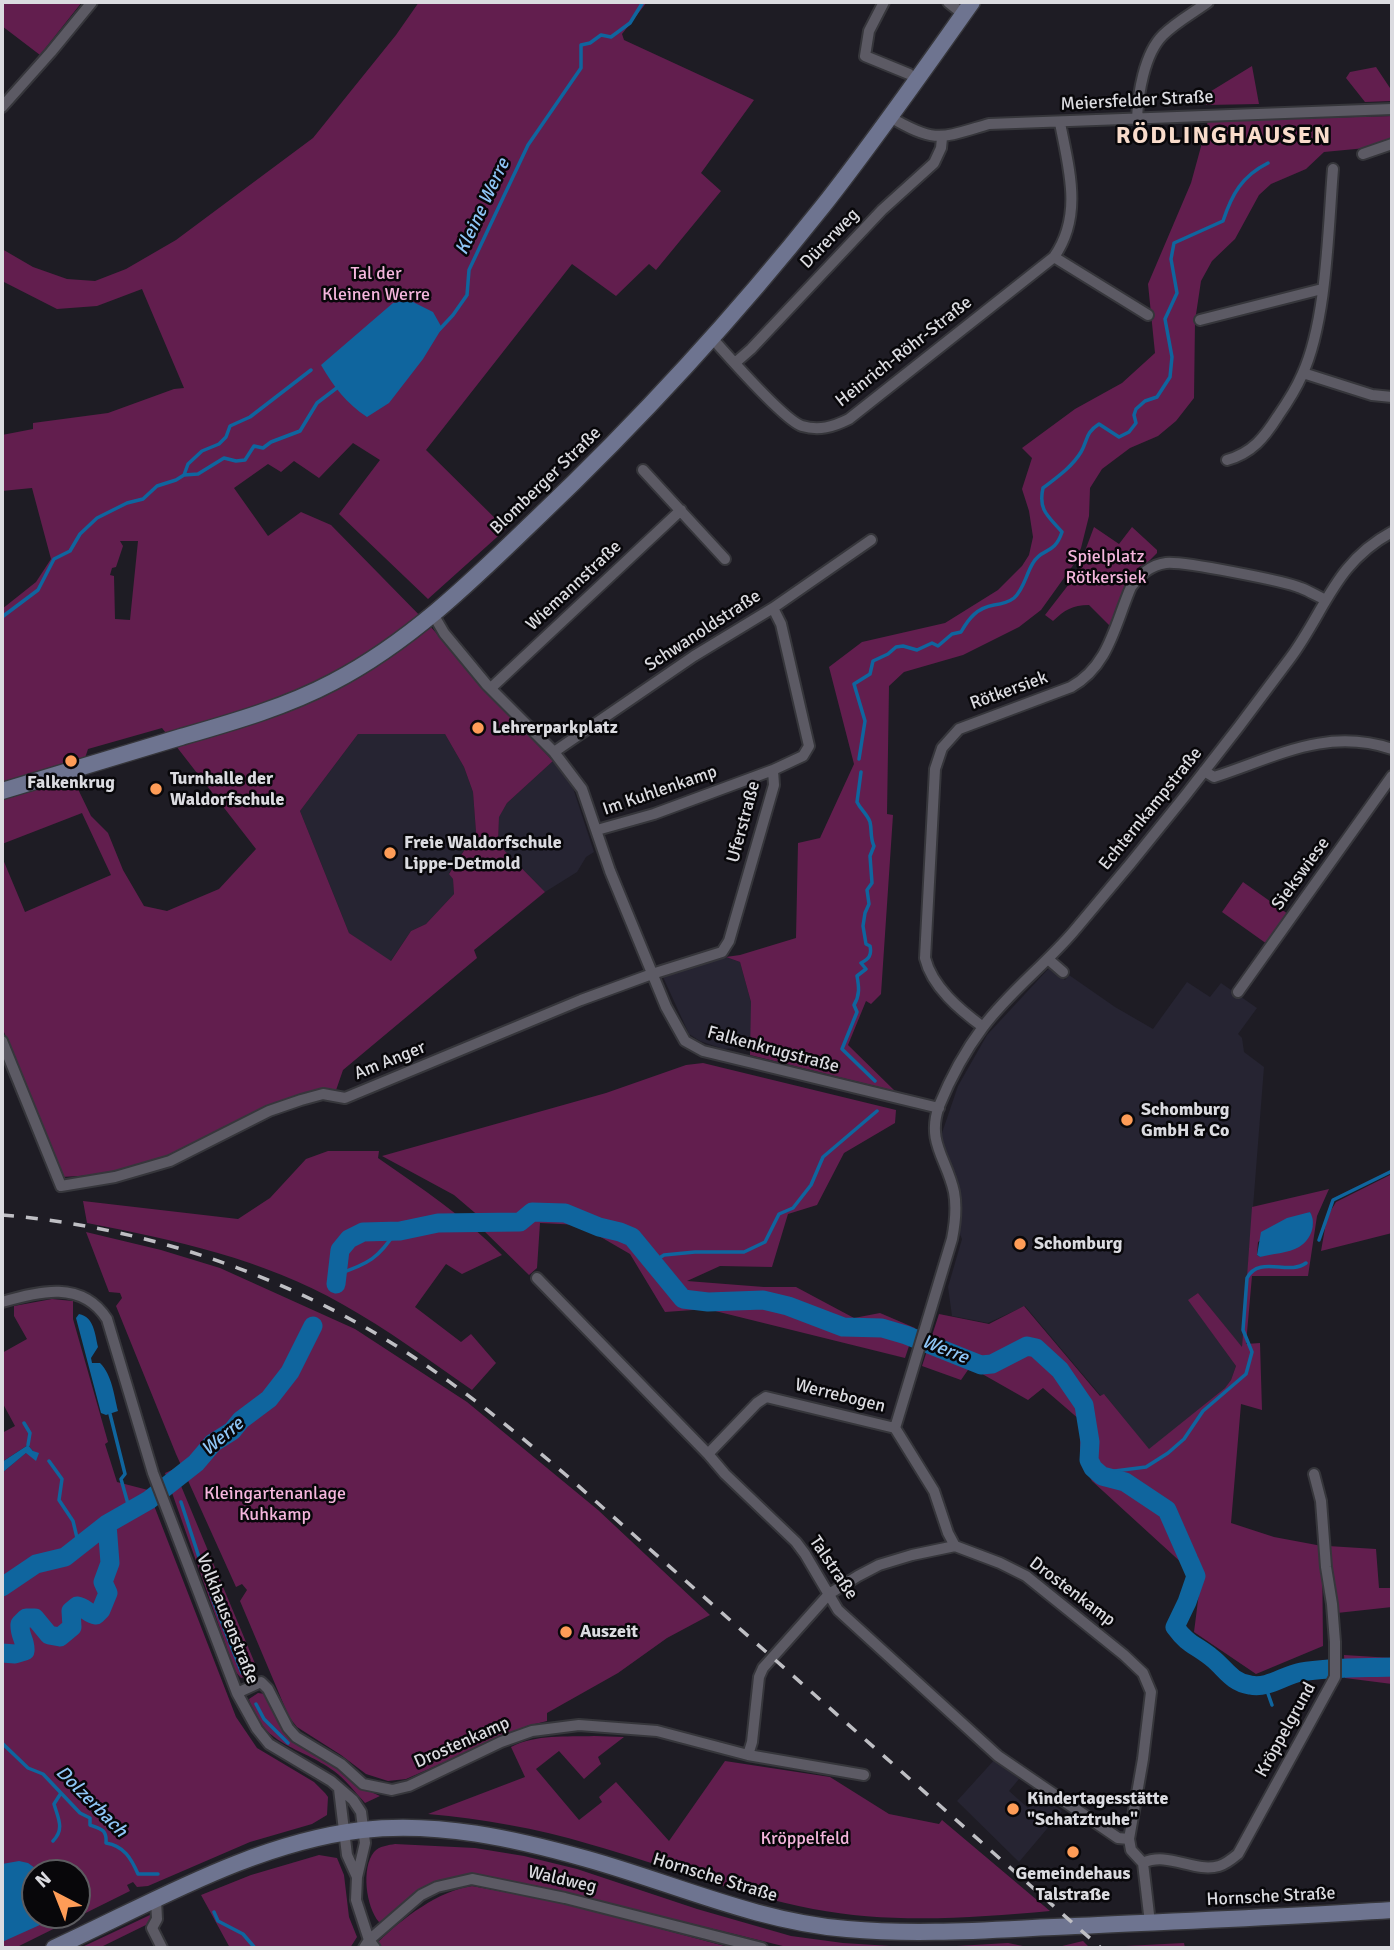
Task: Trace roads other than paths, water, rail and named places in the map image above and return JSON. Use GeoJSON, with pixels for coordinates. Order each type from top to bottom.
{"type":"FeatureCollection","features":[{"type":"Feature","properties":{"kind":"main road","name":"Blomberger Straße"},"geometry":{"type":"LineString","coordinates":[[2,792],[243,718],[313,692],[354,671],[433,614],[585,472],[647,410],[712,338],[823,206],[968,8]]}},
{"type":"Feature","properties":{"kind":"main road","name":"Hornsche Straße"},"geometry":{"type":"LineString","coordinates":[[54,1948],[261,1855],[345,1833],[399,1828],[452,1831],[517,1842],[588,1859],[777,1917],[845,1929],[937,1933],[1392,1910]]}},
{"type":"Feature","properties":{"kind":"street"},"geometry":{"type":"LineString","coordinates":[[2,107],[36,71],[92,2]]}},
{"type":"Feature","properties":{"kind":"street"},"geometry":{"type":"LineString","coordinates":[[884,2],[869,31],[865,55],[909,74]]}},
{"type":"Feature","properties":{"kind":"street"},"geometry":{"type":"LineString","coordinates":[[948,2],[968,8]]}},
{"type":"Feature","properties":{"kind":"street"},"geometry":{"type":"LineString","coordinates":[[1137,119],[1138,93],[1147,64],[1161,36],[1208,2]]}},
{"type":"Feature","properties":{"kind":"street","name":"Meiersfelder Straße"},"geometry":{"type":"LineString","coordinates":[[942,138],[989,124],[1392,109]]}},
{"type":"Feature","properties":{"kind":"street"},"geometry":{"type":"LineString","coordinates":[[890,117],[918,132],[942,138]]}},
{"type":"Feature","properties":{"kind":"street","name":"Heinrich-Röhr-Straße"},"geometry":{"type":"LineString","coordinates":[[712,338],[794,423],[817,429],[829,428],[849,419],[1054,257],[1069,225],[1073,202],[1060,123]]}},
{"type":"Feature","properties":{"kind":"street","name":"Dürerweg"},"geometry":{"type":"LineString","coordinates":[[735,363],[882,209],[934,163],[942,138]]}},
{"type":"Feature","properties":{"kind":"street"},"geometry":{"type":"LineString","coordinates":[[1363,154],[1392,144]]}},
{"type":"Feature","properties":{"kind":"street"},"geometry":{"type":"LineString","coordinates":[[1227,460],[1250,452],[1261,441],[1287,403],[1303,373],[1315,330],[1322,289],[1333,169]]}},
{"type":"Feature","properties":{"kind":"street"},"geometry":{"type":"LineString","coordinates":[[1054,257],[1148,314]]}},
{"type":"Feature","properties":{"kind":"street"},"geometry":{"type":"LineString","coordinates":[[1200,320],[1322,289]]}},
{"type":"Feature","properties":{"kind":"street"},"geometry":{"type":"LineString","coordinates":[[1303,373],[1372,395],[1392,397]]}},
{"type":"Feature","properties":{"kind":"street"},"geometry":{"type":"LineString","coordinates":[[643,470],[725,559]]}},
{"type":"Feature","properties":{"kind":"street","name":"Wiemannstraße"},"geometry":{"type":"LineString","coordinates":[[491,688],[681,510]]}},
{"type":"Feature","properties":{"kind":"street","name":"Echternkampstraße"},"geometry":{"type":"LineString","coordinates":[[939,1108],[960,1063],[983,1027],[1108,891],[1205,771],[1299,646],[1344,571],[1377,541],[1392,532]]}},
{"type":"Feature","properties":{"kind":"street","name":"Schwanoldstraße"},"geometry":{"type":"LineString","coordinates":[[554,752],[871,540]]}},
{"type":"Feature","properties":{"kind":"street","name":"Rötkersiek"},"geometry":{"type":"LineString","coordinates":[[983,1027],[939,986],[925,958],[935,769],[944,744],[965,726],[1083,680],[1104,655],[1131,587],[1154,566],[1176,562],[1267,580],[1299,587],[1325,600]]}},
{"type":"Feature","properties":{"kind":"street","name":"Uferstraße"},"geometry":{"type":"LineString","coordinates":[[652,974],[719,954],[725,949],[774,785],[773,771],[803,756],[809,746],[785,636],[773,608]]}},
{"type":"Feature","properties":{"kind":"street","name":"Falkenkrugstraße"},"geometry":{"type":"LineString","coordinates":[[433,614],[444,633],[491,688],[554,752],[582,789],[610,871],[652,974],[681,1036],[695,1048],[877,1095],[939,1108]]}},
{"type":"Feature","properties":{"kind":"street"},"geometry":{"type":"LineString","coordinates":[[1205,771],[1214,777],[1279,754],[1331,741],[1356,740],[1392,749]]}},
{"type":"Feature","properties":{"kind":"street","name":"Im Kuhlenkamp"},"geometry":{"type":"LineString","coordinates":[[597,830],[654,814],[773,771]]}},
{"type":"Feature","properties":{"kind":"street","name":"Siekswiese"},"geometry":{"type":"LineString","coordinates":[[1238,992],[1392,776]]}},
{"type":"Feature","properties":{"kind":"street"},"geometry":{"type":"LineString","coordinates":[[1048,959],[1063,972]]}},
{"type":"Feature","properties":{"kind":"street","name":"Am Anger"},"geometry":{"type":"LineString","coordinates":[[2,1041],[61,1186],[115,1177],[170,1161],[269,1111],[323,1094],[345,1098],[581,1000],[652,974]]}},
{"type":"Feature","properties":{"kind":"street"},"geometry":{"type":"LineString","coordinates":[[895,1428],[949,1252],[955,1222],[954,1194],[934,1134],[939,1108]]}},
{"type":"Feature","properties":{"kind":"street","name":"Talstraße"},"geometry":{"type":"LineString","coordinates":[[537,1278],[725,1474],[796,1542],[838,1610],[998,1756],[1118,1838],[1129,1839]]}},
{"type":"Feature","properties":{"kind":"street","name":"Volkhausenstraße"},"geometry":{"type":"LineString","coordinates":[[2,1302],[60,1292],[80,1294],[96,1303],[107,1319],[153,1473],[237,1693],[257,1729],[270,1744],[331,1781],[353,1800],[361,1812],[365,1830]]}},
{"type":"Feature","properties":{"kind":"street","name":"Werrebogen"},"geometry":{"type":"LineString","coordinates":[[708,1454],[766,1397],[895,1428],[934,1491],[955,1546]]}},
{"type":"Feature","properties":{"kind":"street","name":"Kröppelgrund"},"geometry":{"type":"LineString","coordinates":[[1143,1863],[1155,1858],[1208,1867],[1227,1863],[1238,1854],[1335,1677],[1335,1642],[1321,1502],[1314,1474]]}},
{"type":"Feature","properties":{"kind":"street"},"geometry":{"type":"LineString","coordinates":[[748,1755],[752,1742],[759,1677],[763,1668],[829,1594],[879,1565],[955,1546]]}},
{"type":"Feature","properties":{"kind":"street","name":"Drostenkamp"},"geometry":{"type":"LineString","coordinates":[[955,1546],[1026,1576],[1143,1673],[1151,1692],[1129,1839]]}},
{"type":"Feature","properties":{"kind":"street","name":"Drostenkamp"},"geometry":{"type":"LineString","coordinates":[[237,1693],[261,1682],[268,1689],[288,1728],[296,1737],[341,1764],[363,1784],[393,1790],[409,1786],[501,1742],[532,1731],[579,1725],[657,1731],[748,1755],[864,1774]]}},
{"type":"Feature","properties":{"kind":"street"},"geometry":{"type":"LineString","coordinates":[[339,1789],[347,1855],[357,1877]]}},
{"type":"Feature","properties":{"kind":"street"},"geometry":{"type":"LineString","coordinates":[[365,1830],[365,1843],[357,1877],[358,1908],[369,1946]]}},
{"type":"Feature","properties":{"kind":"street"},"geometry":{"type":"LineString","coordinates":[[1129,1839],[1131,1850],[1143,1863],[1150,1923]]}},
{"type":"Feature","properties":{"kind":"street","name":"Waldweg"},"geometry":{"type":"LineString","coordinates":[[369,1946],[421,1895],[437,1887],[472,1880],[565,1898],[762,1948]]}},
{"type":"Feature","properties":{"kind":"street"},"geometry":{"type":"LineString","coordinates":[[156,1900],[157,1919],[152,1928],[162,1948]]}},
{"type":"Feature","properties":{"kind":"water"},"geometry":{"type":"Polygon","coordinates":[[[409,300],[433,312],[442,328],[423,359],[389,403],[367,417],[341,394],[321,365],[393,303],[409,300]]]}},
{"type":"Feature","properties":{"kind":"water"},"geometry":{"type":"Polygon","coordinates":[[[1310,1212],[1313,1227],[1303,1244],[1285,1252],[1260,1257],[1257,1255],[1261,1232],[1287,1218],[1310,1212]]]}},
{"type":"Feature","properties":{"kind":"water"},"geometry":{"type":"Polygon","coordinates":[[[79,1314],[88,1319],[93,1327],[98,1347],[91,1358],[92,1363],[100,1363],[112,1386],[118,1411],[106,1415],[101,1413],[76,1318],[79,1314]]]}},
{"type":"Feature","properties":{"kind":"water"},"geometry":{"type":"Polygon","coordinates":[[[28,1445],[39,1453],[36,1461],[26,1453],[2,1473],[2,1462],[28,1445]]]}},
{"type":"Feature","properties":{"kind":"water"},"geometry":{"type":"Polygon","coordinates":[[[21,1861],[21,1929],[31,1929],[2,1942],[2,1864],[21,1861]]]}},
{"type":"Feature","properties":{"kind":"waterway","name":"Kleine Werre"},"geometry":{"type":"LineString","coordinates":[[439,330],[467,295],[469,270],[528,145],[581,68],[581,45],[590,43],[601,35],[611,37],[630,23],[643,2]]}},
{"type":"Feature","properties":{"kind":"waterway"},"geometry":{"type":"LineString","coordinates":[[859,759],[865,721],[854,684],[870,674],[873,661],[896,647],[917,650],[932,643],[938,646],[952,634],[961,632],[978,611],[1014,598],[1037,558],[1055,545],[1062,532],[1043,507],[1043,488],[1073,463],[1094,427],[1099,424],[1119,437],[1129,432],[1136,423],[1136,409],[1145,401],[1157,397],[1170,377],[1172,357],[1165,319],[1177,293],[1171,259],[1174,243],[1223,221],[1239,187],[1251,174],[1268,163]]}},
{"type":"Feature","properties":{"kind":"waterway","name":"Kleine Werre"},"geometry":{"type":"LineString","coordinates":[[2,617],[38,590],[54,559],[70,551],[80,534],[97,518],[127,503],[143,499],[157,486],[184,475],[188,464],[202,451],[219,444],[226,437],[230,426],[250,417],[311,370]]}},
{"type":"Feature","properties":{"kind":"waterway","name":"Kleine Werre"},"geometry":{"type":"LineString","coordinates":[[184,475],[198,474],[224,458],[245,460],[254,446],[263,448],[271,442],[300,431],[317,403],[338,387]]}},
{"type":"Feature","properties":{"kind":"waterway"},"geometry":{"type":"LineString","coordinates":[[861,772],[857,802],[870,822],[874,846],[870,856],[872,883],[867,890],[869,904],[863,926],[866,944],[870,946],[871,952],[861,963],[866,969],[857,976],[858,991],[854,1005],[857,1012],[842,1049],[875,1081]]}},
{"type":"Feature","properties":{"kind":"waterway"},"geometry":{"type":"LineString","coordinates":[[653,1262],[664,1255],[744,1252],[765,1242],[779,1214],[793,1208],[811,1185],[823,1157],[877,1111]]}},
{"type":"Feature","properties":{"kind":"waterway"},"geometry":{"type":"LineString","coordinates":[[1319,1240],[1333,1200],[1392,1171]]}},
{"type":"Feature","properties":{"kind":"waterway","name":"Werre"},"geometry":{"type":"LineString","coordinates":[[336,1284],[340,1250],[349,1239],[363,1232],[400,1231],[438,1223],[520,1222],[532,1212],[565,1213],[632,1237],[683,1299],[708,1302],[763,1300],[788,1306],[843,1327],[882,1328],[906,1335],[981,1365],[992,1364],[1027,1346],[1036,1348],[1060,1370],[1084,1405],[1090,1442],[1089,1460],[1093,1468],[1102,1476],[1125,1482],[1167,1510],[1196,1576],[1175,1627],[1184,1638],[1212,1658],[1233,1678],[1257,1686],[1312,1670],[1392,1667]]}},
{"type":"Feature","properties":{"kind":"waterway"},"geometry":{"type":"LineString","coordinates":[[338,1274],[372,1259],[396,1231]]}},
{"type":"Feature","properties":{"kind":"waterway"},"geometry":{"type":"LineString","coordinates":[[1099,1473],[1146,1467],[1184,1439],[1203,1411],[1246,1374],[1252,1352],[1243,1330],[1247,1278],[1252,1271],[1259,1268],[1291,1268],[1306,1263]]}},
{"type":"Feature","properties":{"kind":"waterway","name":"Werre"},"geometry":{"type":"LineString","coordinates":[[2,1587],[36,1564],[65,1557],[107,1524],[149,1500],[196,1463],[213,1443],[232,1431],[241,1420],[269,1399],[290,1372],[313,1326]]}},
{"type":"Feature","properties":{"kind":"waterway"},"geometry":{"type":"LineString","coordinates":[[110,1414],[125,1474],[121,1479],[130,1511]]}},
{"type":"Feature","properties":{"kind":"waterway"},"geometry":{"type":"LineString","coordinates":[[24,1423],[30,1433],[28,1445]]}},
{"type":"Feature","properties":{"kind":"waterway"},"geometry":{"type":"LineString","coordinates":[[49,1461],[62,1479],[59,1500],[73,1521],[79,1546]]}},
{"type":"Feature","properties":{"kind":"waterway"},"geometry":{"type":"LineString","coordinates":[[181,1502],[213,1600],[242,1673]]}},
{"type":"Feature","properties":{"kind":"waterway","name":"Werre"},"geometry":{"type":"LineString","coordinates":[[2,1653],[15,1654],[25,1651],[20,1624],[26,1618],[35,1618],[49,1635],[60,1637],[72,1627],[71,1611],[77,1606],[96,1615],[101,1610],[108,1593],[103,1582],[110,1563],[107,1524]]}},
{"type":"Feature","properties":{"kind":"waterway"},"geometry":{"type":"LineString","coordinates":[[1265,1685],[1272,1705]]}},
{"type":"Feature","properties":{"kind":"waterway"},"geometry":{"type":"LineString","coordinates":[[256,1704],[264,1719],[288,1743]]}},
{"type":"Feature","properties":{"kind":"waterway","name":"Dolzerbach"},"geometry":{"type":"LineString","coordinates":[[2,1743],[28,1768],[43,1774],[80,1813],[90,1818],[90,1825],[103,1831],[106,1843],[118,1847],[126,1854],[138,1874],[158,1874]]}},
{"type":"Feature","properties":{"kind":"waterway"},"geometry":{"type":"LineString","coordinates":[[53,1841],[60,1828],[54,1804],[61,1793]]}},
{"type":"Feature","properties":{"kind":"waterway","name":"Dolzerbach"},"geometry":{"type":"LineString","coordinates":[[214,1912],[218,1921],[243,1934],[255,1948]]}},
{"type":"Feature","properties":{"kind":"railway"},"geometry":{"type":"LineString","coordinates":[[2,1215],[111,1231],[217,1261],[269,1280],[319,1303],[415,1358],[492,1414],[566,1475],[1101,1948]]}},
{"type":"Feature","properties":{"kind":"place","name":"Lehrerparkplatz"},"geometry":{"type":"Point","coordinates":[478,728]}},
{"type":"Feature","properties":{"kind":"place","name":"Falkenkrug"},"geometry":{"type":"Point","coordinates":[71,761]}},
{"type":"Feature","properties":{"kind":"place","name":"Turnhalle der Waldorfschule"},"geometry":{"type":"Point","coordinates":[156,789]}},
{"type":"Feature","properties":{"kind":"place","name":"Freie Waldorfschule Lippe-Detmold"},"geometry":{"type":"Point","coordinates":[390,853]}},
{"type":"Feature","properties":{"kind":"place","name":"Schomburg GmbH & Co"},"geometry":{"type":"Point","coordinates":[1127,1120]}},
{"type":"Feature","properties":{"kind":"place","name":"Schomburg"},"geometry":{"type":"Point","coordinates":[1020,1244]}},
{"type":"Feature","properties":{"kind":"place","name":"Auszeit"},"geometry":{"type":"Point","coordinates":[566,1632]}},
{"type":"Feature","properties":{"kind":"place","name":"Kindertagesstätte \"Schatztruhe\""},"geometry":{"type":"Point","coordinates":[1013,1809]}},
{"type":"Feature","properties":{"kind":"place","name":"Gemeindehaus Talstraße"},"geometry":{"type":"Point","coordinates":[1073,1852]}},
{"type":"Feature","properties":{"kind":"district","name":"RÖDLINGHAUSEN"},"geometry":{"type":"Point","coordinates":[1224,137]}},
{"type":"Feature","properties":{"kind":"park label","name":"Tal der Kleinen Werre"},"geometry":{"type":"Point","coordinates":[376,284]}},
{"type":"Feature","properties":{"kind":"park label","name":"Spielplatz Rötkersiek"},"geometry":{"type":"Point","coordinates":[1106,567]}},
{"type":"Feature","properties":{"kind":"park label","name":"Kleingartenanlage Kuhkamp"},"geometry":{"type":"Point","coordinates":[275,1504]}},
{"type":"Feature","properties":{"kind":"park label","name":"Kröppelfeld"},"geometry":{"type":"Point","coordinates":[805,1839]}}]}
